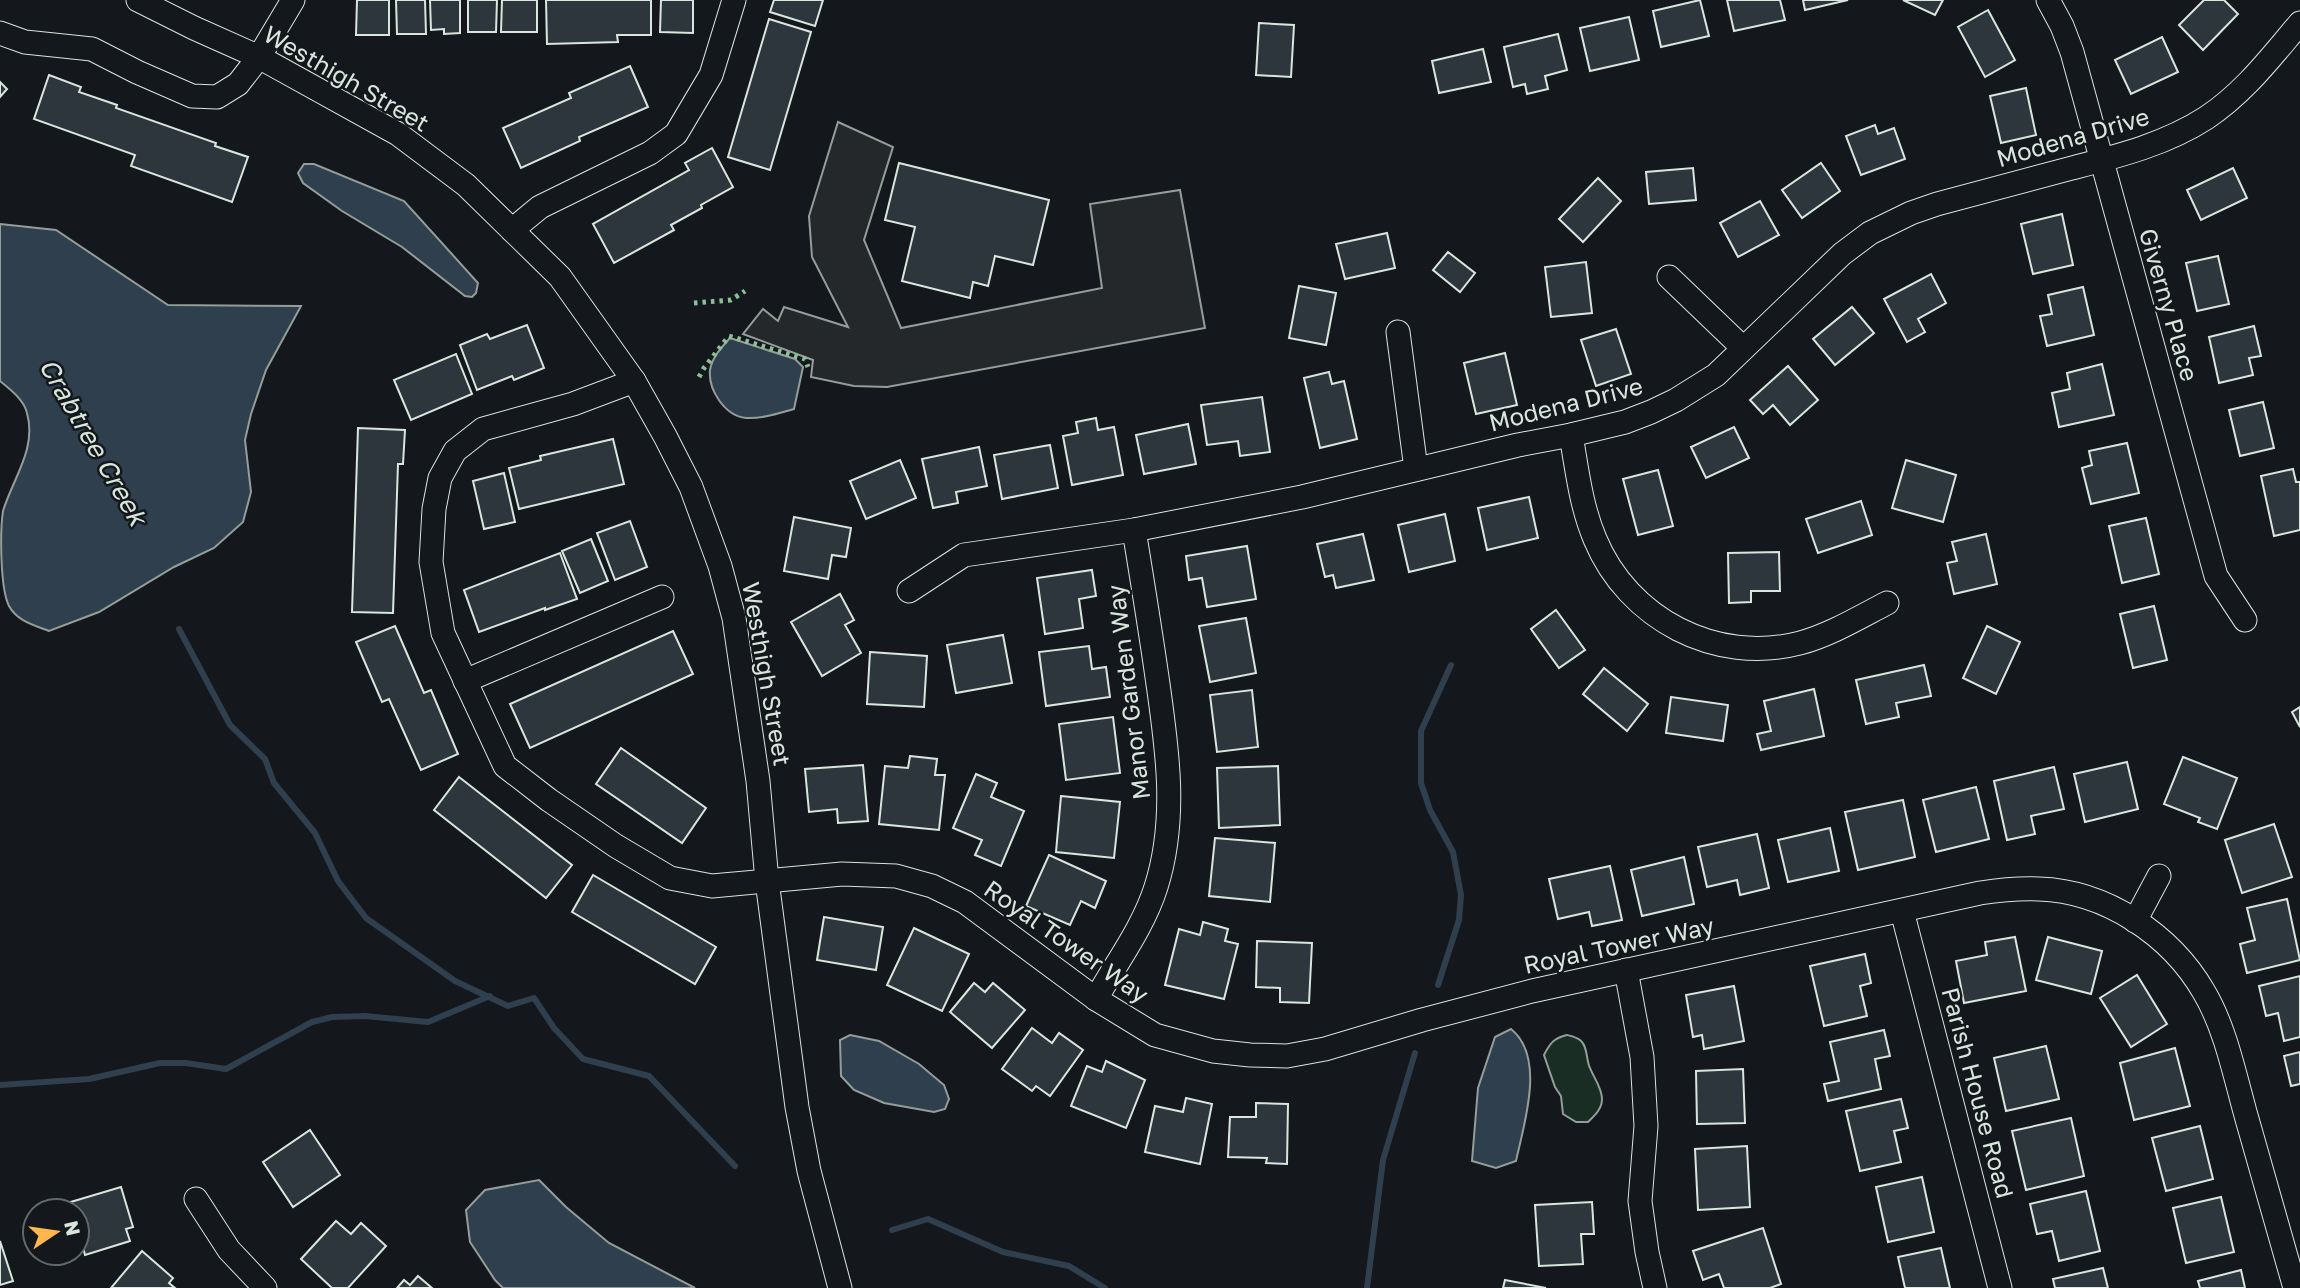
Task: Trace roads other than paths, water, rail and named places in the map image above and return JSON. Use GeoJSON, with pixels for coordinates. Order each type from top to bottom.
{"type":"FeatureCollection","features":[{"type":"Feature","properties":{"kind":"street","name":"Westhigh Street"},"geometry":{"type":"LineString","coordinates":[[138,0],[194,29],[259,57],[398,134],[466,185],[560,277],[634,381],[691,487],[720,566],[734,618],[743,665],[767,881],[802,1133],[809,1171],[840,1288]]}},
{"type":"Feature","properties":{"kind":"street"},"geometry":{"type":"LineString","coordinates":[[0,33],[25,42],[92,49],[192,96],[217,97],[238,85],[259,57],[293,0]]}},
{"type":"Feature","properties":{"kind":"street"},"geometry":{"type":"LineString","coordinates":[[512,230],[541,207],[650,153],[676,134],[711,75],[734,0]]}},
{"type":"Feature","properties":{"kind":"street","name":"Giverny Place"},"geometry":{"type":"LineString","coordinates":[[2048,0],[2072,52],[2216,576],[2245,620]]}},
{"type":"Feature","properties":{"kind":"street","name":"Modena Drive"},"geometry":{"type":"LineString","coordinates":[[909,591],[964,555],[1134,530],[1302,496],[1625,422],[1676,400],[1716,375],[1842,254],[1870,233],[1890,222],[1937,204],[2162,141],[2205,118],[2246,85],[2300,23]]}},
{"type":"Feature","properties":{"kind":"street"},"geometry":{"type":"LineString","coordinates":[[1669,277],[1744,348]]}},
{"type":"Feature","properties":{"kind":"street"},"geometry":{"type":"LineString","coordinates":[[1398,332],[1416,469]]}},
{"type":"Feature","properties":{"kind":"street","name":"Royal Tower Way"},"geometry":{"type":"LineString","coordinates":[[634,381],[573,404],[483,429],[455,451],[440,478],[434,509],[431,562],[443,633],[505,766],[617,846],[670,878],[712,886],[842,874],[896,876],[932,886],[965,902],[1096,999],[1155,1035],[1213,1051],[1287,1056],[1325,1049],[1494,1000],[1980,893],[2041,889],[2091,898],[2135,921],[2169,947],[2205,993],[2229,1058],[2295,1288]]}},
{"type":"Feature","properties":{"kind":"street"},"geometry":{"type":"LineString","coordinates":[[1571,435],[1588,521],[1609,567],[1625,589],[1647,610],[1675,628],[1713,644],[1771,648],[1801,643],[1887,603]]}},
{"type":"Feature","properties":{"kind":"street","name":"Manor Garden Way"},"geometry":{"type":"LineString","coordinates":[[1096,999],[1144,917],[1156,887],[1168,833],[1169,781],[1163,721],[1134,530]]}},
{"type":"Feature","properties":{"kind":"street"},"geometry":{"type":"LineString","coordinates":[[465,681],[662,597]]}},
{"type":"Feature","properties":{"kind":"street"},"geometry":{"type":"LineString","coordinates":[[2135,921],[2159,876]]}},
{"type":"Feature","properties":{"kind":"street","name":"Parish House Road"},"geometry":{"type":"LineString","coordinates":[[1902,911],[2000,1288]]}},
{"type":"Feature","properties":{"kind":"street"},"geometry":{"type":"LineString","coordinates":[[1626,970],[1642,1057],[1646,1126],[1640,1201],[1655,1288]]}},
{"type":"Feature","properties":{"kind":"street"},"geometry":{"type":"LineString","coordinates":[[196,1199],[229,1251],[265,1288]]}},
{"type":"Feature","properties":{"kind":"water"},"geometry":{"type":"Polygon","coordinates":[[[304,164],[314,164],[404,201],[478,283],[476,293],[472,297],[465,296],[402,247],[342,211],[303,183],[298,173],[304,164]]]}},
{"type":"Feature","properties":{"kind":"water"},"geometry":{"type":"Polygon","coordinates":[[[0,224],[56,230],[168,305],[301,306],[266,370],[251,414],[245,440],[251,492],[243,522],[214,548],[174,567],[99,612],[49,631],[26,622],[12,611],[6,598],[2,573],[3,511],[26,451],[29,426],[23,404],[0,381],[0,224]]]}},
{"type":"Feature","properties":{"kind":"water"},"geometry":{"type":"Polygon","coordinates":[[[730,338],[795,359],[803,367],[794,409],[764,417],[746,418],[731,412],[719,401],[712,386],[710,370],[715,357],[730,338]]]}},
{"type":"Feature","properties":{"kind":"water"},"geometry":{"type":"Polygon","coordinates":[[[1511,1029],[1522,1041],[1528,1056],[1530,1092],[1516,1161],[1496,1168],[1472,1161],[1478,1088],[1495,1037],[1511,1029]]]}},
{"type":"Feature","properties":{"kind":"water"},"geometry":{"type":"Polygon","coordinates":[[[850,1035],[879,1041],[919,1064],[944,1085],[949,1099],[945,1109],[934,1112],[884,1103],[854,1090],[841,1076],[840,1040],[850,1035]]]}},
{"type":"Feature","properties":{"kind":"water"},"geometry":{"type":"Polygon","coordinates":[[[539,1180],[609,1243],[695,1288],[503,1288],[470,1242],[466,1210],[485,1190],[539,1180]]]}},
{"type":"Feature","properties":{"kind":"waterway","name":"Crabtree Creek"},"geometry":{"type":"LineString","coordinates":[[179,629],[230,725],[265,759],[274,783],[315,833],[338,881],[366,918],[455,981],[508,1006],[534,998],[554,1028],[583,1059],[649,1076],[735,1166]]}},
{"type":"Feature","properties":{"kind":"waterway"},"geometry":{"type":"LineString","coordinates":[[1438,985],[1459,920],[1461,895],[1453,852],[1430,810],[1421,783],[1421,731],[1451,665]]}},
{"type":"Feature","properties":{"kind":"waterway"},"geometry":{"type":"LineString","coordinates":[[0,1085],[89,1079],[160,1063],[186,1063],[226,1069],[312,1022],[332,1017],[365,1016],[428,1022],[490,996]]}},
{"type":"Feature","properties":{"kind":"waterway"},"geometry":{"type":"LineString","coordinates":[[1367,1288],[1383,1160],[1415,1053]]}},
{"type":"Feature","properties":{"kind":"waterway","name":"Crabtree Creek"},"geometry":{"type":"LineString","coordinates":[[892,1230],[928,1219],[1003,1252],[1069,1266],[1105,1288]]}}]}
